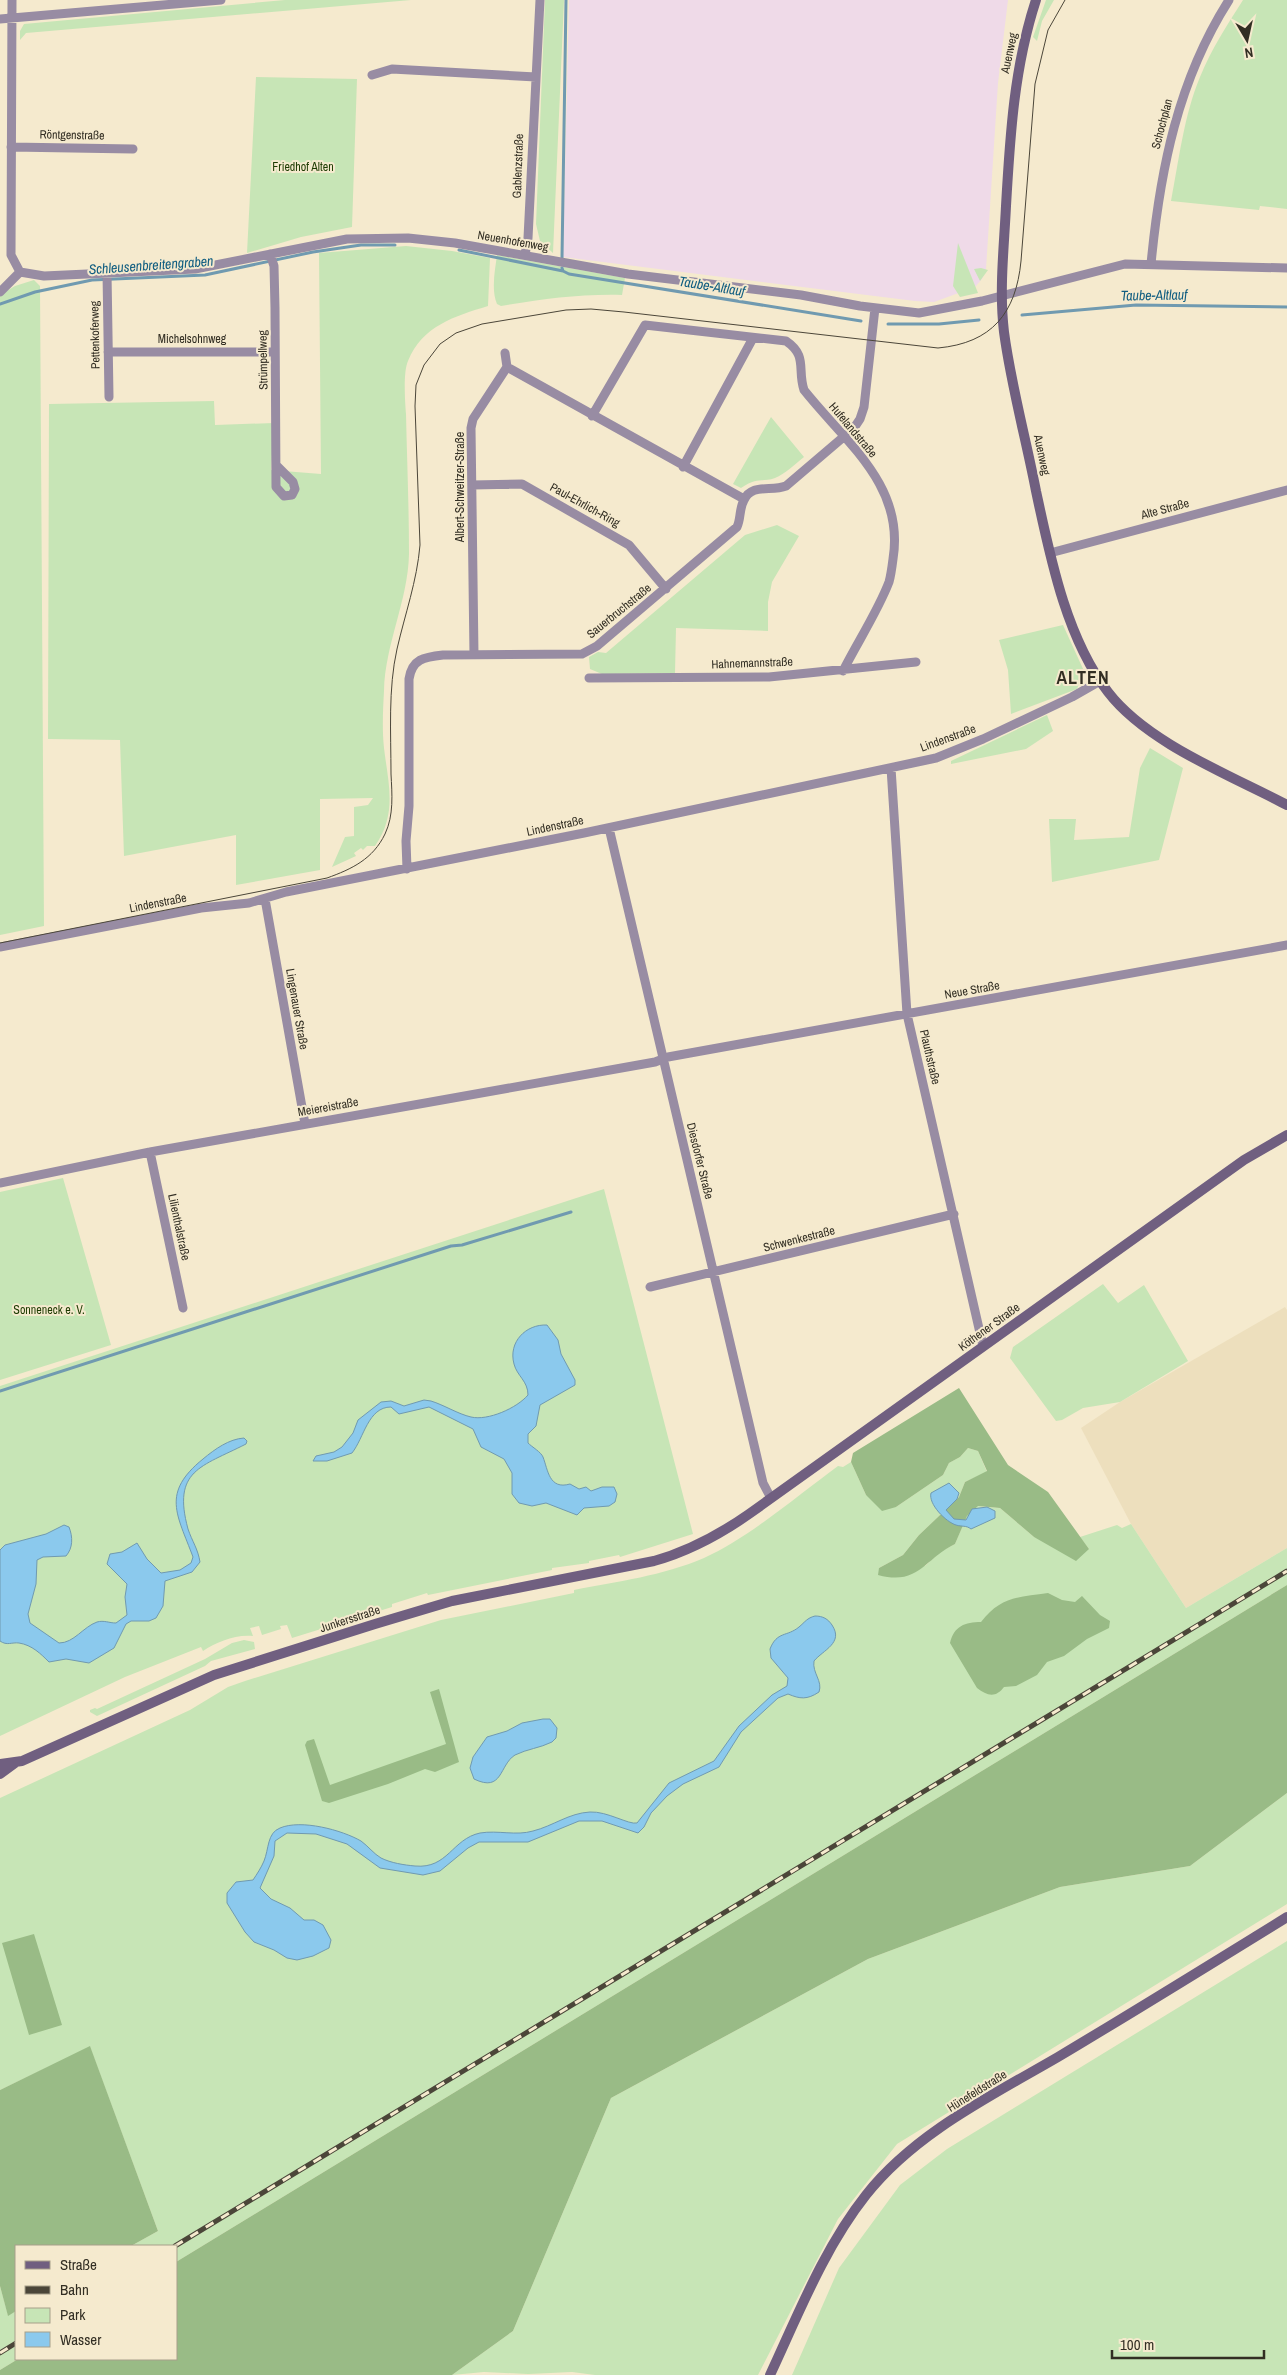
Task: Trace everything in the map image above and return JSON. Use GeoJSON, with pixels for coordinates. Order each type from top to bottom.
{"type":"FeatureCollection","features":[{"type":"Feature","properties":{"kind":"main road","name":"Auenweg"},"geometry":{"type":"LineString","coordinates":[[1036,0],[1023,44],[1015,88],[1002,296],[1007,347],[1050,553],[1078,641],[1100,681],[1120,706],[1152,732],[1172,745],[1287,805]]}},
{"type":"Feature","properties":{"kind":"main road","name":"Köthener Straße"},"geometry":{"type":"LineString","coordinates":[[707,1542],[1244,1160],[1287,1135]]}},
{"type":"Feature","properties":{"kind":"main road","name":"Junkersstraße"},"geometry":{"type":"LineString","coordinates":[[0,1774],[15,1763],[109,1723],[197,1682],[265,1659],[427,1608],[654,1561],[675,1556],[707,1542]]}},
{"type":"Feature","properties":{"kind":"main road","name":"Junkersstraße"},"geometry":{"type":"LineString","coordinates":[[0,1764],[15,1763]]}},
{"type":"Feature","properties":{"kind":"main road","name":"Hünefeldstraße"},"geometry":{"type":"LineString","coordinates":[[770,2375],[825,2260],[846,2223],[882,2176],[915,2146],[1000,2091],[1287,1917]]}},
{"type":"Feature","properties":{"kind":"street"},"geometry":{"type":"LineString","coordinates":[[0,292],[20,272],[11,255],[12,0]]}},
{"type":"Feature","properties":{"kind":"street"},"geometry":{"type":"LineString","coordinates":[[0,19],[222,0]]}},
{"type":"Feature","properties":{"kind":"street","name":"Gablenzstraße"},"geometry":{"type":"LineString","coordinates":[[525,255],[528,238],[540,0]]}},
{"type":"Feature","properties":{"kind":"street","name":"Schochplan"},"geometry":{"type":"LineString","coordinates":[[1152,264],[1166,159],[1180,102],[1198,54],[1229,0]]}},
{"type":"Feature","properties":{"kind":"street"},"geometry":{"type":"LineString","coordinates":[[372,75],[392,69],[536,77]]}},
{"type":"Feature","properties":{"kind":"street","name":"Röntgenstraße"},"geometry":{"type":"LineString","coordinates":[[11,147],[133,149]]}},
{"type":"Feature","properties":{"kind":"street","name":"Neuenhofenweg"},"geometry":{"type":"LineString","coordinates":[[20,272],[44,276],[107,276],[195,269],[340,240],[383,237],[455,243],[628,274],[801,295],[875,308],[926,312],[1002,296]]}},
{"type":"Feature","properties":{"kind":"street","name":"Strümpellweg"},"geometry":{"type":"LineString","coordinates":[[270,254],[274,266],[277,466]]}},
{"type":"Feature","properties":{"kind":"street"},"geometry":{"type":"LineString","coordinates":[[1002,296],[1105,268],[1152,264],[1287,268]]}},
{"type":"Feature","properties":{"kind":"street","name":"Pettenkoferweg"},"geometry":{"type":"LineString","coordinates":[[107,276],[109,397]]}},
{"type":"Feature","properties":{"kind":"street"},"geometry":{"type":"LineString","coordinates":[[504,353],[507,367],[744,500],[756,489],[786,486],[845,436],[860,419],[864,406],[875,308]]}},
{"type":"Feature","properties":{"kind":"street","name":"Hufelandstraße"},"geometry":{"type":"LineString","coordinates":[[592,416],[645,325],[786,341],[794,346],[802,362],[801,380],[804,390],[845,436],[878,480],[892,511],[896,539],[889,581],[843,671]]}},
{"type":"Feature","properties":{"kind":"street"},"geometry":{"type":"LineString","coordinates":[[683,467],[753,338]]}},
{"type":"Feature","properties":{"kind":"street","name":"Michelsohnweg"},"geometry":{"type":"LineString","coordinates":[[108,352],[275,352]]}},
{"type":"Feature","properties":{"kind":"street","name":"Albert-Schweitzer-Straße"},"geometry":{"type":"LineString","coordinates":[[474,655],[471,428],[473,420],[507,367]]}},
{"type":"Feature","properties":{"kind":"street","name":"Paul-Ehrlich-Ring"},"geometry":{"type":"LineString","coordinates":[[472,485],[522,484],[629,545],[666,589]]}},
{"type":"Feature","properties":{"kind":"street","name":"Alte Straße"},"geometry":{"type":"LineString","coordinates":[[1050,553],[1287,490]]}},
{"type":"Feature","properties":{"kind":"street","name":"Sauerbruchstraße"},"geometry":{"type":"LineString","coordinates":[[407,869],[410,670],[414,663],[422,658],[474,655],[567,654],[590,651],[666,589],[737,527],[744,500]]}},
{"type":"Feature","properties":{"kind":"street","name":"Hahnemannstraße"},"geometry":{"type":"LineString","coordinates":[[589,678],[769,677],[843,671],[916,662]]}},
{"type":"Feature","properties":{"kind":"street","name":"Lindenstraße"},"geometry":{"type":"LineString","coordinates":[[0,947],[201,908],[236,905],[286,892],[609,828],[891,768],[956,751],[1072,697],[1100,681]]}},
{"type":"Feature","properties":{"kind":"street","name":"Plauthstraße"},"geometry":{"type":"LineString","coordinates":[[891,768],[907,1014],[983,1346]]}},
{"type":"Feature","properties":{"kind":"street","name":"Diesdorfer Straße"},"geometry":{"type":"LineString","coordinates":[[609,828],[662,1060],[715,1272],[763,1483],[771,1498]]}},
{"type":"Feature","properties":{"kind":"street","name":"Lingenauer Straße"},"geometry":{"type":"LineString","coordinates":[[265,899],[305,1124]]}},
{"type":"Feature","properties":{"kind":"street","name":"Neue Straße"},"geometry":{"type":"LineString","coordinates":[[662,1060],[1287,945]]}},
{"type":"Feature","properties":{"kind":"street","name":"Meiereistraße"},"geometry":{"type":"LineString","coordinates":[[0,1183],[150,1152],[662,1060]]}},
{"type":"Feature","properties":{"kind":"street","name":"Lilienthalstraße"},"geometry":{"type":"LineString","coordinates":[[150,1152],[183,1308]]}},
{"type":"Feature","properties":{"kind":"street","name":"Schwenkestraße"},"geometry":{"type":"LineString","coordinates":[[650,1287],[954,1214]]}},
{"type":"Feature","properties":{"kind":"shaded area"},"geometry":{"type":"Polygon","coordinates":[[[569,0],[1008,0],[998,83],[986,269],[982,279],[975,287],[934,302],[563,257],[569,0]]]}},
{"type":"Feature","properties":{"kind":"shaded area"},"geometry":{"type":"Polygon","coordinates":[[[1285,1307],[1287,1310],[1287,1548],[1186,1608],[1131,1524],[1081,1428],[1120,1402],[1285,1307]]]}},
{"type":"Feature","properties":{"kind":"green space"},"geometry":{"type":"Polygon","coordinates":[[[285,0],[411,0],[26,33],[20,40],[20,31],[24,24],[285,0]]]}},
{"type":"Feature","properties":{"kind":"green space"},"geometry":{"type":"Polygon","coordinates":[[[545,0],[564,0],[553,253],[540,241],[536,224],[545,0]]]}},
{"type":"Feature","properties":{"kind":"green space"},"geometry":{"type":"Polygon","coordinates":[[[1046,0],[1054,0],[1042,21],[1037,41],[1033,37],[1046,0]]]}},
{"type":"Feature","properties":{"kind":"green space"},"geometry":{"type":"Polygon","coordinates":[[[1243,0],[1287,0],[1287,209],[1260,206],[1259,210],[1171,201],[1194,92],[1214,47],[1243,0]]]}},
{"type":"Feature","properties":{"kind":"green space","name":"Friedhof Alten"},"geometry":{"type":"Polygon","coordinates":[[[256,77],[357,79],[352,227],[301,237],[247,253],[256,77]]]}},
{"type":"Feature","properties":{"kind":"green space"},"geometry":{"type":"Polygon","coordinates":[[[958,243],[978,293],[960,297],[953,286],[958,243]]]}},
{"type":"Feature","properties":{"kind":"green space"},"geometry":{"type":"Polygon","coordinates":[[[406,246],[452,251],[490,258],[488,306],[452,319],[431,331],[414,349],[406,366],[409,554],[405,589],[385,674],[383,734],[390,798],[387,822],[382,834],[375,846],[367,846],[363,850],[361,848],[354,853],[356,856],[332,867],[345,837],[354,836],[354,807],[368,805],[373,798],[320,799],[320,870],[236,885],[236,835],[124,856],[120,740],[48,739],[49,404],[214,401],[215,425],[274,423],[271,470],[321,474],[319,253],[406,246]]]}},
{"type":"Feature","properties":{"kind":"green space"},"geometry":{"type":"Polygon","coordinates":[[[497,255],[625,278],[622,295],[561,297],[501,306],[497,304],[494,293],[497,255]]]}},
{"type":"Feature","properties":{"kind":"green space"},"geometry":{"type":"Polygon","coordinates":[[[974,269],[988,270],[980,281],[974,269]]]}},
{"type":"Feature","properties":{"kind":"green space"},"geometry":{"type":"Polygon","coordinates":[[[34,280],[40,286],[44,926],[0,935],[0,295],[15,286],[34,280]]]}},
{"type":"Feature","properties":{"kind":"green space"},"geometry":{"type":"Polygon","coordinates":[[[771,417],[804,457],[779,476],[752,482],[741,488],[733,484],[771,417]]]}},
{"type":"Feature","properties":{"kind":"green space"},"geometry":{"type":"Polygon","coordinates":[[[777,525],[799,536],[772,582],[768,602],[768,631],[676,628],[675,673],[602,674],[590,669],[589,657],[598,652],[606,653],[745,535],[777,525]]]}},
{"type":"Feature","properties":{"kind":"green space"},"geometry":{"type":"Polygon","coordinates":[[[1063,625],[1084,671],[1077,689],[1011,714],[1008,670],[999,640],[1063,625]]]}},
{"type":"Feature","properties":{"kind":"green space"},"geometry":{"type":"Polygon","coordinates":[[[1047,715],[1053,731],[1026,749],[951,764],[951,761],[1047,715]]]}},
{"type":"Feature","properties":{"kind":"green space"},"geometry":{"type":"Polygon","coordinates":[[[1150,748],[1183,768],[1159,860],[1052,882],[1049,819],[1076,819],[1074,840],[1129,837],[1140,768],[1150,748]]]}},
{"type":"Feature","properties":{"kind":"green space","name":"Sonneneck e. V."},"geometry":{"type":"Polygon","coordinates":[[[63,1178],[111,1345],[0,1380],[0,1192],[63,1178]]]}},
{"type":"Feature","properties":{"kind":"green space"},"geometry":{"type":"Polygon","coordinates":[[[604,1189],[693,1534],[620,1557],[619,1555],[589,1561],[589,1563],[552,1568],[552,1570],[428,1595],[427,1593],[392,1604],[392,1607],[292,1638],[287,1625],[280,1626],[281,1629],[262,1635],[259,1626],[250,1628],[253,1636],[227,1639],[203,1651],[201,1647],[125,1677],[0,1736],[0,1386],[604,1189]]]}},
{"type":"Feature","properties":{"kind":"green space"},"geometry":{"type":"Polygon","coordinates":[[[1103,1284],[1118,1303],[1144,1285],[1188,1361],[1120,1402],[1083,1408],[1062,1420],[1056,1421],[1010,1358],[1013,1347],[1103,1284]]]}},
{"type":"Feature","properties":{"kind":"green space"},"geometry":{"type":"Polygon","coordinates":[[[959,1388],[1008,1465],[1048,1492],[1089,1549],[1076,1561],[1034,1537],[1000,1508],[978,1506],[967,1516],[955,1544],[944,1550],[920,1569],[903,1577],[878,1575],[879,1568],[903,1555],[919,1535],[959,1497],[965,1482],[987,1471],[978,1451],[968,1448],[960,1457],[949,1463],[943,1475],[896,1507],[882,1511],[866,1495],[851,1462],[853,1453],[959,1388]]]}},
{"type":"Feature","properties":{"kind":"green space"},"geometry":{"type":"Polygon","coordinates":[[[968,1448],[978,1451],[987,1472],[965,1482],[959,1497],[919,1535],[903,1555],[879,1568],[925,1566],[941,1551],[955,1544],[967,1515],[977,1506],[1000,1508],[1034,1537],[1089,1549],[1080,1537],[1117,1525],[1122,1528],[1131,1524],[1186,1608],[1287,1548],[1287,1585],[178,2261],[178,2245],[133,2245],[158,2231],[90,2047],[0,2090],[0,1798],[190,1710],[228,1687],[245,1681],[441,1620],[574,1593],[574,1590],[656,1574],[704,1558],[756,1528],[838,1466],[843,1467],[851,1462],[866,1495],[896,1507],[943,1475],[949,1463],[960,1457],[968,1448]]]}},
{"type":"Feature","properties":{"kind":"green space"},"geometry":{"type":"Polygon","coordinates":[[[1287,1585],[1287,1793],[1190,1866],[1060,1887],[868,1959],[611,2098],[513,2331],[452,2375],[0,2375],[0,2370],[16,2360],[178,2360],[178,2261],[1287,1585]]]}},
{"type":"Feature","properties":{"kind":"green space"},"geometry":{"type":"Polygon","coordinates":[[[1048,1593],[1062,1600],[1075,1602],[1082,1596],[1100,1615],[1110,1621],[1109,1628],[1087,1639],[1064,1656],[1047,1662],[1037,1675],[1016,1686],[1004,1687],[998,1693],[991,1695],[981,1691],[977,1688],[950,1643],[954,1633],[965,1624],[981,1622],[995,1607],[1010,1600],[1048,1593]]]}},
{"type":"Feature","properties":{"kind":"green space"},"geometry":{"type":"Polygon","coordinates":[[[244,1640],[254,1642],[255,1649],[211,1661],[205,1666],[97,1716],[90,1712],[90,1710],[97,1709],[205,1659],[232,1643],[244,1640]]]}},
{"type":"Feature","properties":{"kind":"green space"},"geometry":{"type":"Polygon","coordinates":[[[439,1689],[459,1762],[435,1772],[425,1769],[388,1784],[329,1803],[322,1801],[305,1745],[307,1741],[314,1739],[330,1785],[446,1744],[430,1692],[439,1689]]]}},
{"type":"Feature","properties":{"kind":"green space"},"geometry":{"type":"Polygon","coordinates":[[[1287,1793],[1287,1904],[897,2144],[838,2219],[758,2375],[595,2375],[572,2372],[528,2374],[484,2372],[452,2375],[513,2331],[611,2098],[868,1959],[1060,1887],[1190,1866],[1287,1793]]]}},
{"type":"Feature","properties":{"kind":"green space"},"geometry":{"type":"Polygon","coordinates":[[[34,1934],[62,2025],[29,2035],[2,1943],[34,1934]]]}},
{"type":"Feature","properties":{"kind":"green space"},"geometry":{"type":"Polygon","coordinates":[[[1287,1941],[1287,2375],[792,2375],[839,2268],[900,2185],[947,2149],[1287,1941]]]}},
{"type":"Feature","properties":{"kind":"green space"},"geometry":{"type":"Polygon","coordinates":[[[90,2046],[158,2231],[133,2245],[15,2245],[15,2312],[8,2316],[0,2286],[0,2090],[90,2046]]]}},
{"type":"Feature","properties":{"kind":"green space"},"geometry":{"type":"Polygon","coordinates":[[[0,2286],[8,2315],[15,2312],[16,2360],[0,2370],[0,2286]]]}},
{"type":"Feature","properties":{"kind":"water"},"geometry":{"type":"Polygon","coordinates":[[[539,1325],[547,1325],[558,1340],[561,1354],[575,1380],[575,1385],[540,1405],[536,1426],[528,1434],[528,1443],[542,1455],[550,1478],[554,1482],[563,1485],[570,1484],[579,1489],[586,1487],[591,1491],[602,1487],[614,1487],[617,1494],[615,1502],[609,1506],[584,1508],[577,1515],[546,1503],[532,1506],[519,1503],[512,1494],[512,1473],[504,1459],[481,1447],[473,1429],[429,1407],[399,1414],[391,1407],[383,1408],[367,1424],[352,1453],[327,1461],[313,1461],[316,1456],[334,1452],[342,1447],[353,1433],[358,1420],[381,1402],[391,1401],[404,1406],[424,1400],[431,1401],[466,1416],[478,1418],[510,1409],[528,1395],[528,1390],[514,1364],[513,1356],[516,1342],[526,1331],[539,1325]]]}},
{"type":"Feature","properties":{"kind":"water"},"geometry":{"type":"Polygon","coordinates":[[[244,1438],[247,1441],[246,1444],[204,1465],[187,1482],[184,1494],[184,1509],[188,1529],[200,1562],[192,1572],[165,1581],[163,1606],[156,1618],[149,1621],[131,1621],[126,1624],[114,1648],[89,1663],[66,1659],[49,1662],[28,1646],[0,1641],[0,1550],[5,1545],[46,1534],[64,1525],[69,1527],[72,1542],[66,1556],[43,1557],[37,1560],[36,1584],[28,1614],[30,1623],[59,1643],[74,1638],[87,1627],[97,1622],[116,1623],[127,1615],[125,1597],[127,1584],[107,1564],[110,1554],[122,1552],[137,1543],[147,1559],[161,1573],[180,1570],[191,1563],[193,1557],[178,1516],[176,1505],[181,1483],[190,1471],[212,1452],[228,1442],[244,1438]]]}},
{"type":"Feature","properties":{"kind":"water"},"geometry":{"type":"Polygon","coordinates":[[[949,1483],[959,1493],[957,1499],[946,1510],[954,1519],[966,1520],[972,1509],[987,1507],[995,1511],[995,1518],[971,1529],[956,1525],[947,1520],[932,1502],[931,1493],[949,1483]]]}},
{"type":"Feature","properties":{"kind":"water"},"geometry":{"type":"Polygon","coordinates":[[[815,1616],[823,1617],[829,1621],[836,1637],[831,1646],[814,1661],[814,1669],[820,1684],[819,1692],[807,1697],[800,1698],[788,1694],[778,1698],[741,1732],[719,1767],[683,1784],[667,1796],[651,1813],[644,1827],[638,1833],[602,1821],[579,1821],[528,1842],[479,1842],[468,1848],[440,1871],[423,1875],[380,1868],[347,1844],[316,1834],[287,1833],[275,1841],[274,1856],[260,1888],[271,1899],[290,1908],[304,1920],[314,1920],[323,1925],[331,1940],[329,1948],[313,1956],[297,1960],[287,1958],[274,1950],[254,1942],[245,1932],[227,1903],[227,1893],[236,1882],[253,1880],[264,1861],[269,1842],[276,1830],[289,1826],[310,1825],[333,1830],[361,1841],[381,1858],[398,1864],[426,1866],[443,1858],[471,1836],[480,1833],[527,1832],[540,1829],[568,1817],[590,1812],[597,1812],[637,1823],[669,1783],[714,1761],[739,1726],[772,1695],[787,1686],[788,1678],[771,1658],[770,1649],[776,1639],[795,1630],[808,1619],[815,1616]]]}},
{"type":"Feature","properties":{"kind":"water"},"geometry":{"type":"Polygon","coordinates":[[[550,1719],[557,1728],[556,1738],[552,1742],[515,1755],[510,1759],[499,1776],[490,1783],[474,1779],[470,1768],[473,1757],[487,1737],[507,1731],[522,1723],[550,1719]]]}},
{"type":"Feature","properties":{"kind":"waterway","name":"Taube-Altlauf"},"geometry":{"type":"LineString","coordinates":[[562,258],[566,0]]}},
{"type":"Feature","properties":{"kind":"waterway","name":"Schleusenbreitengraben"},"geometry":{"type":"LineString","coordinates":[[0,304],[35,292],[92,280],[205,275],[313,252],[361,245],[395,245]]}},
{"type":"Feature","properties":{"kind":"waterway","name":"Schleusenbreitengraben"},"geometry":{"type":"LineString","coordinates":[[459,250],[563,271]]}},
{"type":"Feature","properties":{"kind":"waterway","name":"Taube-Altlauf"},"geometry":{"type":"LineString","coordinates":[[562,268],[563,271],[569,274],[861,321]]}},
{"type":"Feature","properties":{"kind":"waterway","name":"Taube-Altlauf"},"geometry":{"type":"LineString","coordinates":[[1022,315],[1136,305],[1287,307]]}},
{"type":"Feature","properties":{"kind":"waterway","name":"Taube-Altlauf"},"geometry":{"type":"LineString","coordinates":[[888,324],[939,324],[979,320]]}},
{"type":"Feature","properties":{"kind":"waterway"},"geometry":{"type":"LineString","coordinates":[[0,1391],[451,1246],[462,1245],[571,1212]]}},
{"type":"Feature","properties":{"kind":"tram line"},"geometry":{"type":"LineString","coordinates":[[0,943],[327,878],[361,862],[380,843],[388,827],[392,804],[391,711],[394,664],[414,584],[420,545],[415,406],[416,385],[424,365],[440,344],[456,333],[482,324],[566,310],[591,309],[938,348],[973,340],[987,332],[1007,310],[1014,296],[1018,279],[1035,84],[1048,30],[1065,0]]}},
{"type":"Feature","properties":{"kind":"railway"},"geometry":{"type":"LineString","coordinates":[[177,2245],[1287,1571]]}},
{"type":"Feature","properties":{"kind":"railway"},"geometry":{"type":"LineString","coordinates":[[0,2353],[15,2344]]}},
{"type":"Feature","properties":{"kind":"district","name":"ALTEN"},"geometry":{"type":"Point","coordinates":[1083,677]}}]}
